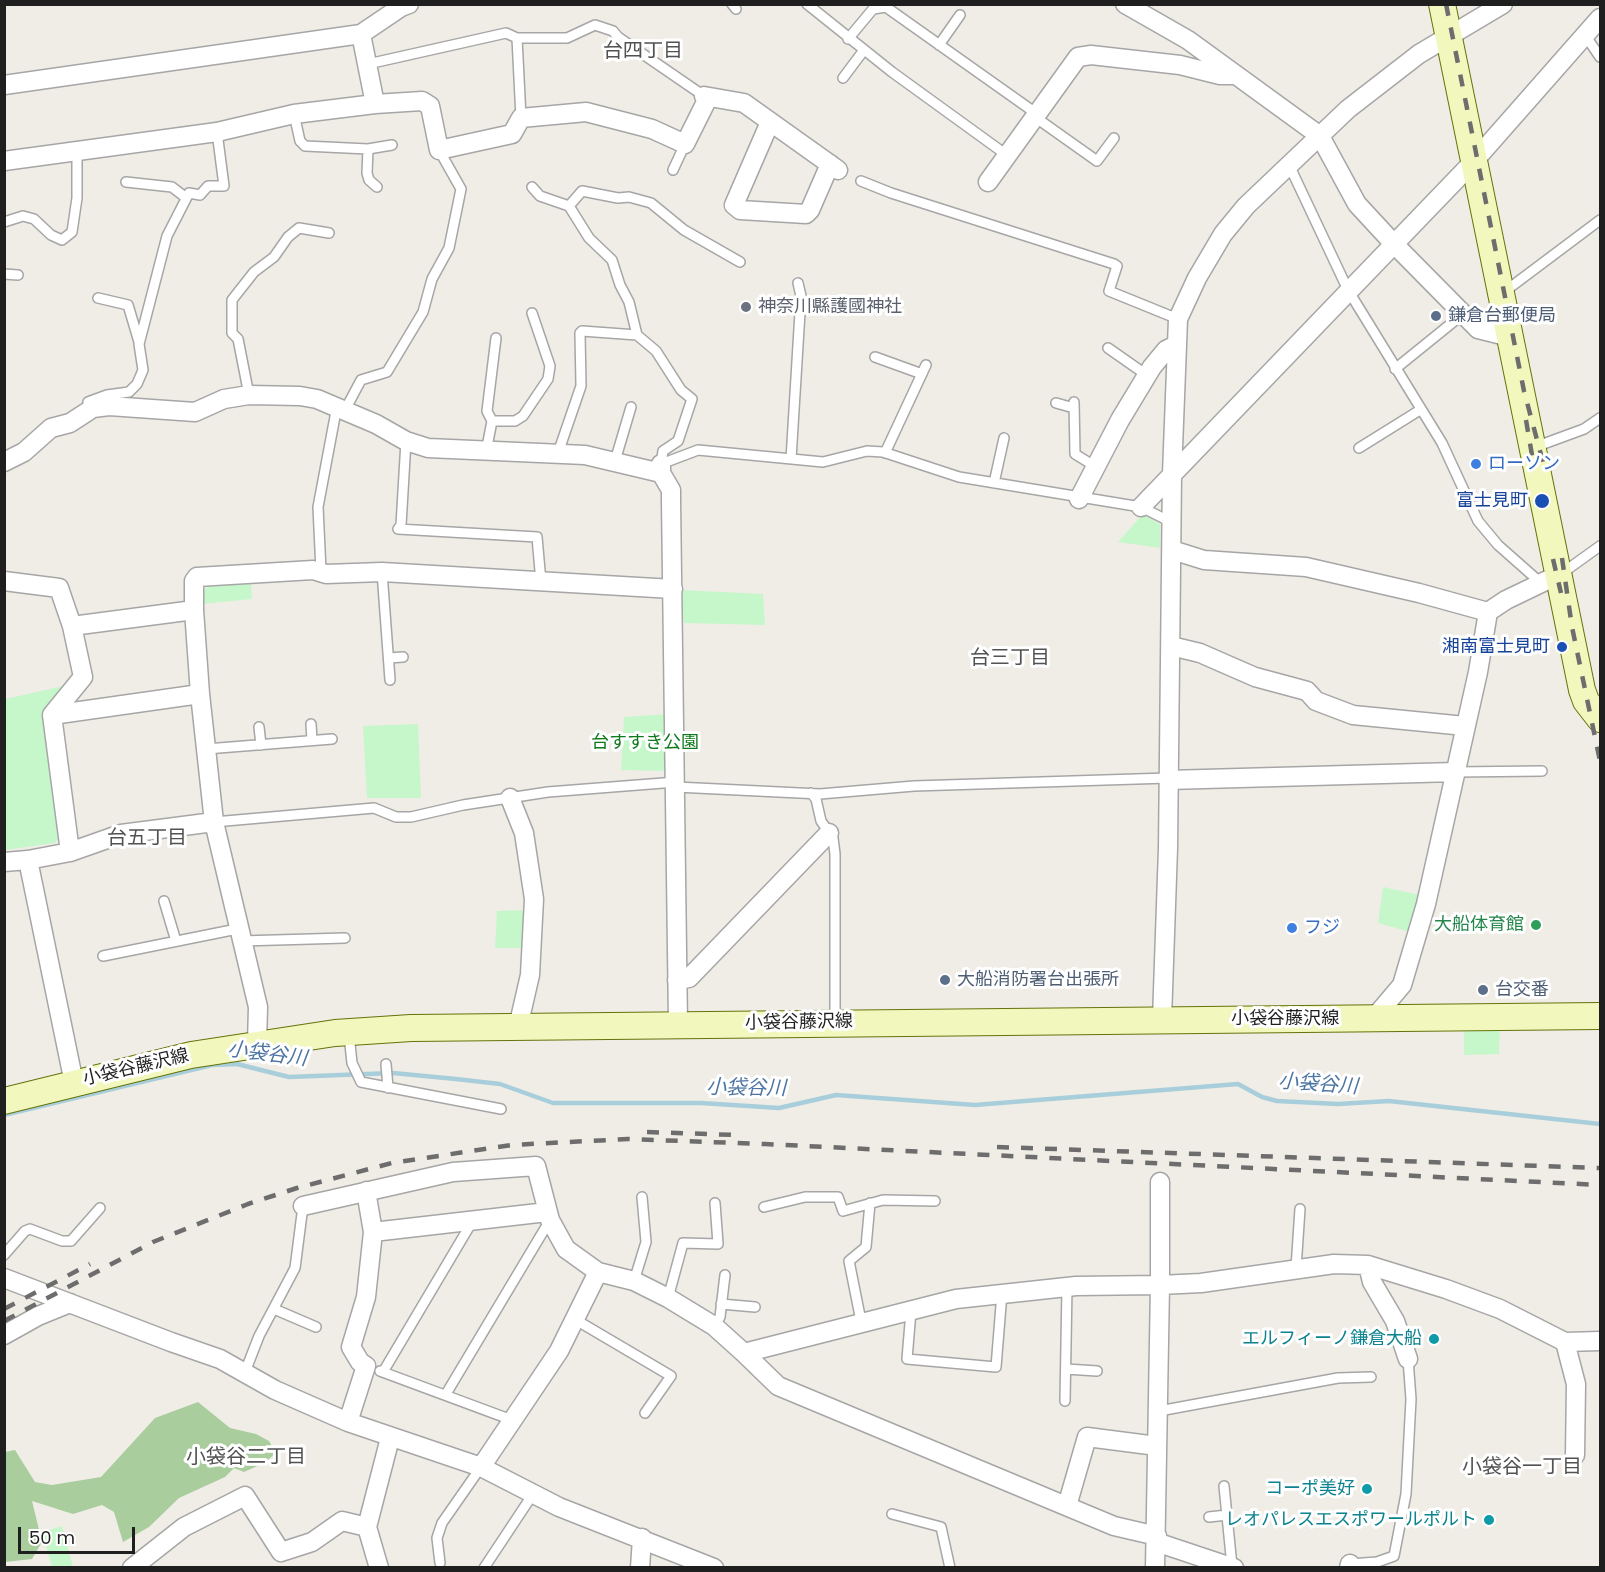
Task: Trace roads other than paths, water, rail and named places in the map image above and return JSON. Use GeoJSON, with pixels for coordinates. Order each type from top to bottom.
{"type":"FeatureCollection","features":[{"type":"Feature","properties":{"kind":"main road"},"geometry":{"type":"LineString","coordinates":[[1442,4],[1534,447],[1550,579],[1582,690],[1586,701],[1600,719]]}},
{"type":"Feature","properties":{"kind":"main road","name":"小袋谷藤沢線"},"geometry":{"type":"LineString","coordinates":[[4,1101],[191,1055],[257,1043],[349,1032],[678,1024],[1600,1016]]}},
{"type":"Feature","properties":{"kind":"street"},"geometry":{"type":"LineString","coordinates":[[4,85],[361,34],[401,6],[409,4]]}},
{"type":"Feature","properties":{"kind":"street"},"geometry":{"type":"LineString","coordinates":[[1125,4],[1188,40],[1320,136],[1357,204],[1394,244],[1478,329],[1510,337]]}},
{"type":"Feature","properties":{"kind":"street"},"geometry":{"type":"LineString","coordinates":[[1162,1019],[1171,646],[1172,474],[1178,319],[1186,297],[1223,234],[1246,206],[1290,167],[1348,109],[1389,76],[1419,54],[1503,4]]}},
{"type":"Feature","properties":{"kind":"street"},"geometry":{"type":"LineString","coordinates":[[1142,507],[1475,160],[1600,18]]}},
{"type":"Feature","properties":{"kind":"street"},"geometry":{"type":"LineString","coordinates":[[361,34],[375,104]]}},
{"type":"Feature","properties":{"kind":"street"},"geometry":{"type":"LineString","coordinates":[[988,182],[1074,62],[1084,55],[1180,65],[1220,75],[1238,75]]}},
{"type":"Feature","properties":{"kind":"street"},"geometry":{"type":"LineString","coordinates":[[4,161],[217,132],[294,114],[422,101],[430,106],[439,150],[512,134],[521,118],[586,112],[652,129],[685,144],[706,97],[744,103],[835,167],[806,214],[740,210],[734,205],[770,122]]}},
{"type":"Feature","properties":{"kind":"street"},"geometry":{"type":"LineString","coordinates":[[1079,499],[1120,420],[1166,350],[1176,345]]}},
{"type":"Feature","properties":{"kind":"street"},"geometry":{"type":"LineString","coordinates":[[4,462],[24,452],[51,428],[70,423],[93,408],[109,406],[195,412],[224,399],[249,394],[300,396],[341,408],[406,441],[428,448],[558,453],[661,469],[671,490],[678,1024]]}},
{"type":"Feature","properties":{"kind":"street"},"geometry":{"type":"LineString","coordinates":[[1172,550],[1204,560],[1306,567],[1419,593],[1488,612]]}},
{"type":"Feature","properties":{"kind":"street"},"geometry":{"type":"LineString","coordinates":[[257,1043],[258,1007],[239,935],[214,822],[200,694],[194,581],[197,578],[321,571],[326,574],[382,572],[673,589]]}},
{"type":"Feature","properties":{"kind":"street"},"geometry":{"type":"LineString","coordinates":[[1374,1018],[1402,985],[1426,904],[1478,672],[1488,612],[1506,600],[1550,579]]}},
{"type":"Feature","properties":{"kind":"street"},"geometry":{"type":"LineString","coordinates":[[4,581],[59,588],[72,626],[83,677],[52,715],[70,852]]}},
{"type":"Feature","properties":{"kind":"street"},"geometry":{"type":"LineString","coordinates":[[72,626],[194,610]]}},
{"type":"Feature","properties":{"kind":"street"},"geometry":{"type":"LineString","coordinates":[[1171,646],[1200,653],[1255,677],[1307,691],[1316,701],[1353,715],[1465,726]]}},
{"type":"Feature","properties":{"kind":"street"},"geometry":{"type":"LineString","coordinates":[[52,715],[200,694]]}},
{"type":"Feature","properties":{"kind":"street"},"geometry":{"type":"LineString","coordinates":[[1168,779],[1455,772]]}},
{"type":"Feature","properties":{"kind":"street"},"geometry":{"type":"LineString","coordinates":[[510,798],[524,833],[534,899],[530,975],[518,1027]]}},
{"type":"Feature","properties":{"kind":"street"},"geometry":{"type":"LineString","coordinates":[[4,862],[70,852],[121,834],[214,822]]}},
{"type":"Feature","properties":{"kind":"street"},"geometry":{"type":"LineString","coordinates":[[677,980],[688,978],[829,833]]}},
{"type":"Feature","properties":{"kind":"street"},"geometry":{"type":"LineString","coordinates":[[28,860],[74,1083]]}},
{"type":"Feature","properties":{"kind":"street"},"geometry":{"type":"LineString","coordinates":[[303,1206],[453,1172],[536,1166],[549,1216],[566,1249],[598,1272],[634,1281],[668,1298],[714,1326],[778,1386],[1114,1526],[1233,1567]]}},
{"type":"Feature","properties":{"kind":"street"},"geometry":{"type":"LineString","coordinates":[[1155,1568],[1157,1446],[1160,1411],[1160,1182]]}},
{"type":"Feature","properties":{"kind":"street"},"geometry":{"type":"LineString","coordinates":[[348,1422],[374,1369],[360,1362],[351,1347],[366,1297],[373,1232],[366,1191]]}},
{"type":"Feature","properties":{"kind":"street"},"geometry":{"type":"LineString","coordinates":[[373,1232],[549,1216]]}},
{"type":"Feature","properties":{"kind":"street"},"geometry":{"type":"LineString","coordinates":[[744,1353],[861,1321],[956,1299],[1066,1287],[1201,1283],[1334,1264],[1368,1264],[1446,1289],[1500,1310],[1565,1342],[1600,1341]]}},
{"type":"Feature","properties":{"kind":"street"},"geometry":{"type":"LineString","coordinates":[[1368,1264],[1372,1282],[1395,1321],[1408,1359]]}},
{"type":"Feature","properties":{"kind":"street"},"geometry":{"type":"LineString","coordinates":[[481,1467],[559,1351],[598,1272]]}},
{"type":"Feature","properties":{"kind":"street"},"geometry":{"type":"LineString","coordinates":[[4,1278],[220,1359],[275,1390],[348,1422],[481,1467],[559,1507],[714,1568]]}},
{"type":"Feature","properties":{"kind":"street"},"geometry":{"type":"LineString","coordinates":[[4,1335],[39,1316],[70,1303]]}},
{"type":"Feature","properties":{"kind":"street"},"geometry":{"type":"LineString","coordinates":[[1565,1342],[1576,1384],[1575,1455]]}},
{"type":"Feature","properties":{"kind":"street"},"geometry":{"type":"LineString","coordinates":[[1067,1506],[1087,1437],[1157,1446]]}},
{"type":"Feature","properties":{"kind":"street"},"geometry":{"type":"LineString","coordinates":[[379,1568],[367,1527],[390,1438]]}},
{"type":"Feature","properties":{"kind":"street"},"geometry":{"type":"LineString","coordinates":[[132,1568],[184,1527],[245,1496],[276,1560],[312,1542],[342,1521],[367,1527]]}},
{"type":"Feature","properties":{"kind":"street"},"geometry":{"type":"LineString","coordinates":[[640,1568],[642,1538]]}},
{"type":"Feature","properties":{"kind":"lane"},"geometry":{"type":"LineString","coordinates":[[807,4],[848,39],[1008,156]]}},
{"type":"Feature","properties":{"kind":"lane"},"geometry":{"type":"LineString","coordinates":[[848,39],[873,9],[886,7],[1097,161],[1114,138]]}},
{"type":"Feature","properties":{"kind":"lane"},"geometry":{"type":"LineString","coordinates":[[939,45],[960,15]]}},
{"type":"Feature","properties":{"kind":"lane"},"geometry":{"type":"LineString","coordinates":[[368,64],[506,33],[518,38],[567,38],[595,25],[613,30],[618,37],[706,97]]}},
{"type":"Feature","properties":{"kind":"lane"},"geometry":{"type":"LineString","coordinates":[[1585,35],[1600,57]]}},
{"type":"Feature","properties":{"kind":"lane"},"geometry":{"type":"LineString","coordinates":[[518,38],[521,118]]}},
{"type":"Feature","properties":{"kind":"lane"},"geometry":{"type":"LineString","coordinates":[[843,78],[864,50]]}},
{"type":"Feature","properties":{"kind":"lane"},"geometry":{"type":"LineString","coordinates":[[294,114],[300,141],[305,146],[368,149],[392,145]]}},
{"type":"Feature","properties":{"kind":"lane"},"geometry":{"type":"LineString","coordinates":[[139,344],[160,273],[162,250],[185,197],[189,193],[200,195],[208,186],[224,186],[217,132]]}},
{"type":"Feature","properties":{"kind":"lane"},"geometry":{"type":"LineString","coordinates":[[673,170],[685,144]]}},
{"type":"Feature","properties":{"kind":"lane"},"geometry":{"type":"LineString","coordinates":[[368,149],[369,180],[377,187]]}},
{"type":"Feature","properties":{"kind":"lane"},"geometry":{"type":"LineString","coordinates":[[321,571],[318,507],[341,408],[361,380],[387,372],[423,312],[432,279],[449,248],[460,189],[439,150]]}},
{"type":"Feature","properties":{"kind":"lane"},"geometry":{"type":"LineString","coordinates":[[4,222],[23,216],[34,219],[51,235],[62,240],[72,232],[77,198],[76,152]]}},
{"type":"Feature","properties":{"kind":"lane"},"geometry":{"type":"LineString","coordinates":[[1290,167],[1348,290],[1442,443],[1483,528],[1550,579],[1600,546]]}},
{"type":"Feature","properties":{"kind":"lane"},"geometry":{"type":"LineString","coordinates":[[861,181],[891,193],[1114,264],[1117,266],[1109,291],[1178,319]]}},
{"type":"Feature","properties":{"kind":"lane"},"geometry":{"type":"LineString","coordinates":[[126,182],[172,187],[185,197]]}},
{"type":"Feature","properties":{"kind":"lane"},"geometry":{"type":"LineString","coordinates":[[532,187],[540,196],[569,207],[589,238],[612,260],[620,285],[629,302],[637,335]]}},
{"type":"Feature","properties":{"kind":"lane"},"geometry":{"type":"LineString","coordinates":[[569,207],[582,191],[618,198],[630,196],[651,203],[684,230],[740,262]]}},
{"type":"Feature","properties":{"kind":"lane"},"geometry":{"type":"LineString","coordinates":[[1502,293],[1600,220]]}},
{"type":"Feature","properties":{"kind":"lane"},"geometry":{"type":"LineString","coordinates":[[249,394],[238,339],[232,333],[232,300],[254,272],[274,257],[288,237],[299,228],[329,233]]}},
{"type":"Feature","properties":{"kind":"lane"},"geometry":{"type":"LineString","coordinates":[[4,274],[18,275]]}},
{"type":"Feature","properties":{"kind":"lane"},"geometry":{"type":"LineString","coordinates":[[791,459],[801,296],[798,283]]}},
{"type":"Feature","properties":{"kind":"lane"},"geometry":{"type":"LineString","coordinates":[[70,423],[85,403],[107,395],[129,392],[137,384],[143,370],[139,344],[128,305],[98,298]]}},
{"type":"Feature","properties":{"kind":"lane"},"geometry":{"type":"LineString","coordinates":[[492,421],[515,422],[523,416],[548,379],[550,366],[532,313]]}},
{"type":"Feature","properties":{"kind":"lane"},"geometry":{"type":"LineString","coordinates":[[1395,369],[1463,314]]}},
{"type":"Feature","properties":{"kind":"lane"},"geometry":{"type":"LineString","coordinates":[[558,453],[581,386],[580,333],[582,331],[637,335],[656,351],[681,390],[692,399],[678,441],[663,451],[661,469]]}},
{"type":"Feature","properties":{"kind":"lane"},"geometry":{"type":"LineString","coordinates":[[486,452],[492,421],[487,411],[496,338]]}},
{"type":"Feature","properties":{"kind":"lane"},"geometry":{"type":"LineString","coordinates":[[1108,348],[1148,376]]}},
{"type":"Feature","properties":{"kind":"lane"},"geometry":{"type":"LineString","coordinates":[[875,357],[922,374]]}},
{"type":"Feature","properties":{"kind":"lane"},"geometry":{"type":"LineString","coordinates":[[885,453],[926,365]]}},
{"type":"Feature","properties":{"kind":"lane"},"geometry":{"type":"LineString","coordinates":[[1056,403],[1074,405],[1075,454],[1096,467]]}},
{"type":"Feature","properties":{"kind":"lane"},"geometry":{"type":"LineString","coordinates":[[615,461],[631,407]]}},
{"type":"Feature","properties":{"kind":"lane"},"geometry":{"type":"LineString","coordinates":[[1359,448],[1420,410]]}},
{"type":"Feature","properties":{"kind":"lane"},"geometry":{"type":"LineString","coordinates":[[1534,447],[1584,429],[1600,418]]}},
{"type":"Feature","properties":{"kind":"lane"},"geometry":{"type":"LineString","coordinates":[[994,483],[1004,438]]}},
{"type":"Feature","properties":{"kind":"lane"},"geometry":{"type":"LineString","coordinates":[[406,441],[401,525],[398,529],[537,537],[541,582]]}},
{"type":"Feature","properties":{"kind":"lane"},"geometry":{"type":"LineString","coordinates":[[661,469],[698,450],[823,462],[867,451],[885,453],[959,477],[1079,499],[1103,499],[1142,507],[1172,522]]}},
{"type":"Feature","properties":{"kind":"lane"},"geometry":{"type":"LineString","coordinates":[[382,572],[390,680]]}},
{"type":"Feature","properties":{"kind":"lane"},"geometry":{"type":"LineString","coordinates":[[389,658],[403,657]]}},
{"type":"Feature","properties":{"kind":"lane"},"geometry":{"type":"LineString","coordinates":[[311,724],[312,741]]}},
{"type":"Feature","properties":{"kind":"lane"},"geometry":{"type":"LineString","coordinates":[[259,727],[261,745]]}},
{"type":"Feature","properties":{"kind":"lane"},"geometry":{"type":"LineString","coordinates":[[206,749],[332,739]]}},
{"type":"Feature","properties":{"kind":"lane"},"geometry":{"type":"LineString","coordinates":[[1455,772],[1542,771]]}},
{"type":"Feature","properties":{"kind":"lane"},"geometry":{"type":"LineString","coordinates":[[214,822],[374,808],[396,817],[411,817],[510,798],[601,786],[676,785],[811,793],[1072,779],[1168,779]]}},
{"type":"Feature","properties":{"kind":"lane"},"geometry":{"type":"LineString","coordinates":[[811,793],[816,799],[821,820],[833,838],[835,854],[835,1023]]}},
{"type":"Feature","properties":{"kind":"lane"},"geometry":{"type":"LineString","coordinates":[[164,902],[176,941]]}},
{"type":"Feature","properties":{"kind":"lane"},"geometry":{"type":"LineString","coordinates":[[103,956],[176,941],[239,935],[345,938]]}},
{"type":"Feature","properties":{"kind":"lane"},"geometry":{"type":"LineString","coordinates":[[349,1032],[351,1063],[361,1082],[491,1105],[501,1109]]}},
{"type":"Feature","properties":{"kind":"lane"},"geometry":{"type":"LineString","coordinates":[[386,1064],[388,1088]]}},
{"type":"Feature","properties":{"kind":"lane"},"geometry":{"type":"LineString","coordinates":[[634,1281],[646,1242],[642,1197]]}},
{"type":"Feature","properties":{"kind":"lane"},"geometry":{"type":"LineString","coordinates":[[764,1207],[805,1197],[838,1197],[843,1211],[883,1200],[935,1201]]}},
{"type":"Feature","properties":{"kind":"lane"},"geometry":{"type":"LineString","coordinates":[[668,1298],[683,1243],[718,1244],[715,1203]]}},
{"type":"Feature","properties":{"kind":"lane"},"geometry":{"type":"LineString","coordinates":[[861,1321],[849,1262],[866,1247],[870,1203]]}},
{"type":"Feature","properties":{"kind":"lane"},"geometry":{"type":"LineString","coordinates":[[245,1372],[259,1336],[295,1268],[303,1206]]}},
{"type":"Feature","properties":{"kind":"lane"},"geometry":{"type":"LineString","coordinates":[[4,1255],[25,1231],[30,1229],[62,1241],[71,1241],[100,1208]]}},
{"type":"Feature","properties":{"kind":"lane"},"geometry":{"type":"LineString","coordinates":[[1296,1268],[1300,1209]]}},
{"type":"Feature","properties":{"kind":"lane"},"geometry":{"type":"LineString","coordinates":[[446,1394],[549,1216]]}},
{"type":"Feature","properties":{"kind":"lane"},"geometry":{"type":"LineString","coordinates":[[471,1222],[374,1369],[512,1420]]}},
{"type":"Feature","properties":{"kind":"lane"},"geometry":{"type":"LineString","coordinates":[[714,1326],[720,1317],[725,1275]]}},
{"type":"Feature","properties":{"kind":"lane"},"geometry":{"type":"LineString","coordinates":[[1065,1401],[1066,1287]]}},
{"type":"Feature","properties":{"kind":"lane"},"geometry":{"type":"LineString","coordinates":[[911,1311],[907,1359],[996,1367],[1002,1293]]}},
{"type":"Feature","properties":{"kind":"lane"},"geometry":{"type":"LineString","coordinates":[[721,1304],[756,1307]]}},
{"type":"Feature","properties":{"kind":"lane"},"geometry":{"type":"LineString","coordinates":[[274,1309],[316,1327]]}},
{"type":"Feature","properties":{"kind":"lane"},"geometry":{"type":"LineString","coordinates":[[576,1320],[671,1376],[645,1413]]}},
{"type":"Feature","properties":{"kind":"lane"},"geometry":{"type":"LineString","coordinates":[[1349,1566],[1377,1562],[1394,1556],[1406,1494],[1411,1399],[1408,1359]]}},
{"type":"Feature","properties":{"kind":"lane"},"geometry":{"type":"LineString","coordinates":[[1065,1369],[1097,1371]]}},
{"type":"Feature","properties":{"kind":"lane"},"geometry":{"type":"LineString","coordinates":[[1160,1411],[1338,1378],[1371,1377]]}},
{"type":"Feature","properties":{"kind":"lane"},"geometry":{"type":"LineString","coordinates":[[440,1563],[437,1538],[442,1523],[481,1467]]}},
{"type":"Feature","properties":{"kind":"lane"},"geometry":{"type":"LineString","coordinates":[[1224,1486],[1233,1567]]}},
{"type":"Feature","properties":{"kind":"lane"},"geometry":{"type":"LineString","coordinates":[[484,1568],[533,1494]]}},
{"type":"Feature","properties":{"kind":"lane"},"geometry":{"type":"LineString","coordinates":[[892,1514],[941,1527],[950,1568]]}},
{"type":"Feature","properties":{"kind":"lane"},"geometry":{"type":"LineString","coordinates":[[1209,1517],[1227,1515]]}},
{"type":"Feature","properties":{"kind":"waterway","name":"小袋谷川"},"geometry":{"type":"LineString","coordinates":[[4,1115],[212,1065],[237,1064],[289,1077],[393,1073],[500,1084],[553,1103],[701,1103],[779,1108],[836,1095],[975,1105],[1238,1084],[1262,1097],[1277,1101],[1338,1104],[1389,1101],[1600,1124]]}},
{"type":"Feature","properties":{"kind":"railway"},"geometry":{"type":"LineString","coordinates":[[1446,4],[1524,391],[1544,466]]}},
{"type":"Feature","properties":{"kind":"railway"},"geometry":{"type":"LineString","coordinates":[[1526,420],[1534,467]]}},
{"type":"Feature","properties":{"kind":"railway"},"geometry":{"type":"LineString","coordinates":[[1562,558],[1572,627],[1600,761]]}},
{"type":"Feature","properties":{"kind":"railway"},"geometry":{"type":"LineString","coordinates":[[1553,559],[1561,593]]}},
{"type":"Feature","properties":{"kind":"railway"},"geometry":{"type":"LineString","coordinates":[[647,1132],[737,1135]]}},
{"type":"Feature","properties":{"kind":"railway"},"geometry":{"type":"LineString","coordinates":[[4,1321],[153,1242],[248,1204],[297,1188],[392,1163],[511,1145],[628,1139],[765,1144],[1600,1185]]}},
{"type":"Feature","properties":{"kind":"railway"},"geometry":{"type":"LineString","coordinates":[[997,1147],[1600,1168]]}},
{"type":"Feature","properties":{"kind":"railway"},"geometry":{"type":"LineString","coordinates":[[4,1309],[90,1264]]}},
{"type":"Feature","properties":{"kind":"place","name":"神奈川縣護國神社"},"geometry":{"type":"Point","coordinates":[746,307]}},
{"type":"Feature","properties":{"kind":"place","name":"鎌倉台郵便局"},"geometry":{"type":"Point","coordinates":[1436,316]}},
{"type":"Feature","properties":{"kind":"place","name":"ローソン"},"geometry":{"type":"Point","coordinates":[1476,464]}},
{"type":"Feature","properties":{"kind":"place","name":"富士見町"},"geometry":{"type":"Point","coordinates":[1542,501]}},
{"type":"Feature","properties":{"kind":"place","name":"湘南富士見町"},"geometry":{"type":"Point","coordinates":[1562,647]}},
{"type":"Feature","properties":{"kind":"place","name":"大船体育館"},"geometry":{"type":"Point","coordinates":[1536,925]}},
{"type":"Feature","properties":{"kind":"place","name":"フジ"},"geometry":{"type":"Point","coordinates":[1292,928]}},
{"type":"Feature","properties":{"kind":"place","name":"大船消防署台出張所"},"geometry":{"type":"Point","coordinates":[945,980]}},
{"type":"Feature","properties":{"kind":"place","name":"台交番"},"geometry":{"type":"Point","coordinates":[1483,990]}},
{"type":"Feature","properties":{"kind":"place","name":"エルフィーノ鎌倉大船"},"geometry":{"type":"Point","coordinates":[1434,1339]}},
{"type":"Feature","properties":{"kind":"place","name":"コーポ美好"},"geometry":{"type":"Point","coordinates":[1367,1489]}},
{"type":"Feature","properties":{"kind":"place","name":"レオパレスエスポワールポルト"},"geometry":{"type":"Point","coordinates":[1489,1520]}},
{"type":"Feature","properties":{"kind":"district","name":"台四丁目"},"geometry":{"type":"Point","coordinates":[643,52]}},
{"type":"Feature","properties":{"kind":"district","name":"台三丁目"},"geometry":{"type":"Point","coordinates":[1010,659]}},
{"type":"Feature","properties":{"kind":"district","name":"台五丁目"},"geometry":{"type":"Point","coordinates":[147,839]}},
{"type":"Feature","properties":{"kind":"district","name":"小袋谷二丁目"},"geometry":{"type":"Point","coordinates":[246,1458]}},
{"type":"Feature","properties":{"kind":"district","name":"小袋谷一丁目"},"geometry":{"type":"Point","coordinates":[1522,1468]}},
{"type":"Feature","properties":{"kind":"park label","name":"台すすき公園"},"geometry":{"type":"Point","coordinates":[645,743]}}]}
